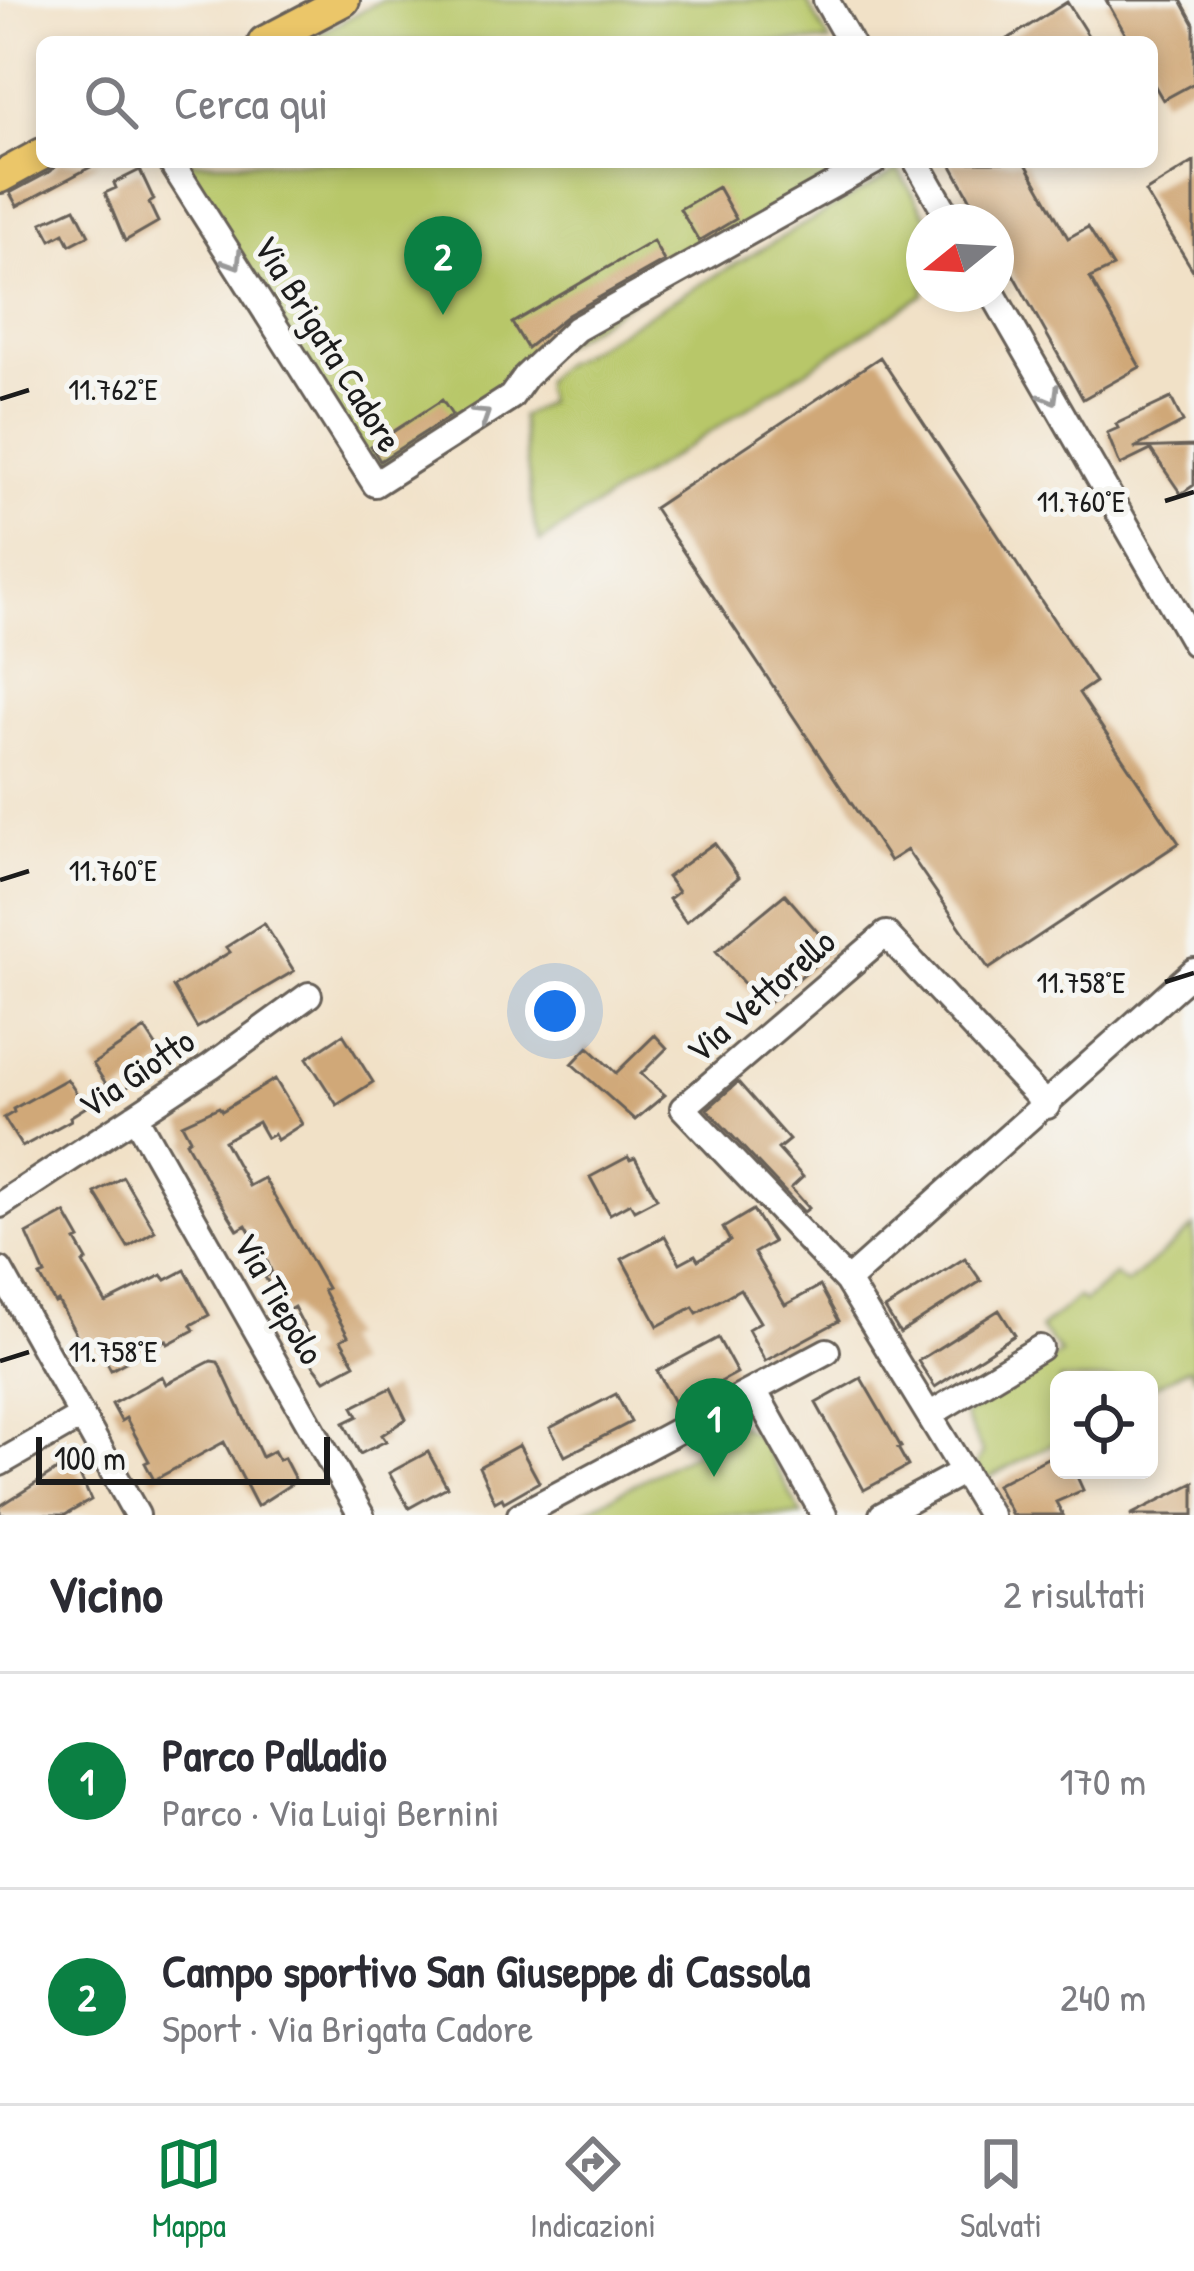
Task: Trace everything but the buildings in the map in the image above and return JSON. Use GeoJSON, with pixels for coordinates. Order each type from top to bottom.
{"type":"FeatureCollection","features":[{"type":"Feature","properties":{"kind":"main road"},"geometry":{"type":"LineString","coordinates":[[275,36],[344,0]]}},
{"type":"Feature","properties":{"kind":"main road"},"geometry":{"type":"LineString","coordinates":[[0,177],[36,157]]}},
{"type":"Feature","properties":{"kind":"street"},"geometry":{"type":"LineString","coordinates":[[826,0],[847,36]]}},
{"type":"Feature","properties":{"kind":"street","name":"Via Brigata Cadore"},"geometry":{"type":"LineString","coordinates":[[175,168],[376,484],[511,397],[526,376],[576,329],[863,168]]}},
{"type":"Feature","properties":{"kind":"street"},"geometry":{"type":"LineString","coordinates":[[920,168],[941,204]]}},
{"type":"Feature","properties":{"kind":"street"},"geometry":{"type":"LineString","coordinates":[[1002,312],[1194,643]]}},
{"type":"Feature","properties":{"kind":"street","name":"Via Vettorello"},"geometry":{"type":"LineString","coordinates":[[990,1515],[847,1281],[683,1108],[886,934],[1047,1106]]}},
{"type":"Feature","properties":{"kind":"street"},"geometry":{"type":"LineString","coordinates":[[847,1281],[1194,971]]}},
{"type":"Feature","properties":{"kind":"street","name":"Via Giotto"},"geometry":{"type":"LineString","coordinates":[[0,1205],[309,995]]}},
{"type":"Feature","properties":{"kind":"street","name":"Via Tiepolo"},"geometry":{"type":"LineString","coordinates":[[135,1116],[361,1515]]}},
{"type":"Feature","properties":{"kind":"street"},"geometry":{"type":"LineString","coordinates":[[0,1270],[137,1515]]}},
{"type":"Feature","properties":{"kind":"street"},"geometry":{"type":"LineString","coordinates":[[929,1415],[1040,1348]]}},
{"type":"Feature","properties":{"kind":"street"},"geometry":{"type":"LineString","coordinates":[[520,1515],[826,1351]]}},
{"type":"Feature","properties":{"kind":"street"},"geometry":{"type":"LineString","coordinates":[[754,1390],[824,1515]]}},
{"type":"Feature","properties":{"kind":"street"},"geometry":{"type":"LineString","coordinates":[[0,1463],[82,1416]]}},
{"type":"Feature","properties":{"kind":"street"},"geometry":{"type":"LineString","coordinates":[[882,1515],[964,1471]]}},
{"type":"Feature","properties":{"kind":"green space"},"geometry":{"type":"Polygon","coordinates":[[[382,0],[806,0],[827,36],[315,36],[382,0]]]}},
{"type":"Feature","properties":{"kind":"green space"},"geometry":{"type":"Polygon","coordinates":[[[175,168],[846,168],[510,377],[507,386],[370,479],[175,168]]]}},
{"type":"Feature","properties":{"kind":"green space"},"geometry":{"type":"Polygon","coordinates":[[[898,170],[919,204],[906,204],[906,306],[540,542],[521,416],[547,403],[544,384],[556,368],[898,170]]]}},
{"type":"Feature","properties":{"kind":"green space"},"geometry":{"type":"Polygon","coordinates":[[[1194,1227],[1194,1376],[1189,1368],[1158,1384],[1158,1371],[1050,1371],[1050,1445],[985,1480],[976,1466],[983,1453],[964,1415],[1061,1353],[1040,1329],[1078,1297],[1084,1302],[1115,1275],[1127,1284],[1194,1227]]]}},
{"type":"Feature","properties":{"kind":"green space"},"geometry":{"type":"Polygon","coordinates":[[[735,1422],[760,1439],[802,1515],[577,1515],[728,1434],[735,1422]]]}},
{"type":"Feature","properties":{"kind":"place","name":"Campo sportivo San Giuseppe di Cassola"},"geometry":{"type":"Point","coordinates":[443,315]}},
{"type":"Feature","properties":{"kind":"place","name":"Parco Palladio"},"geometry":{"type":"Point","coordinates":[714,1477]}}]}
